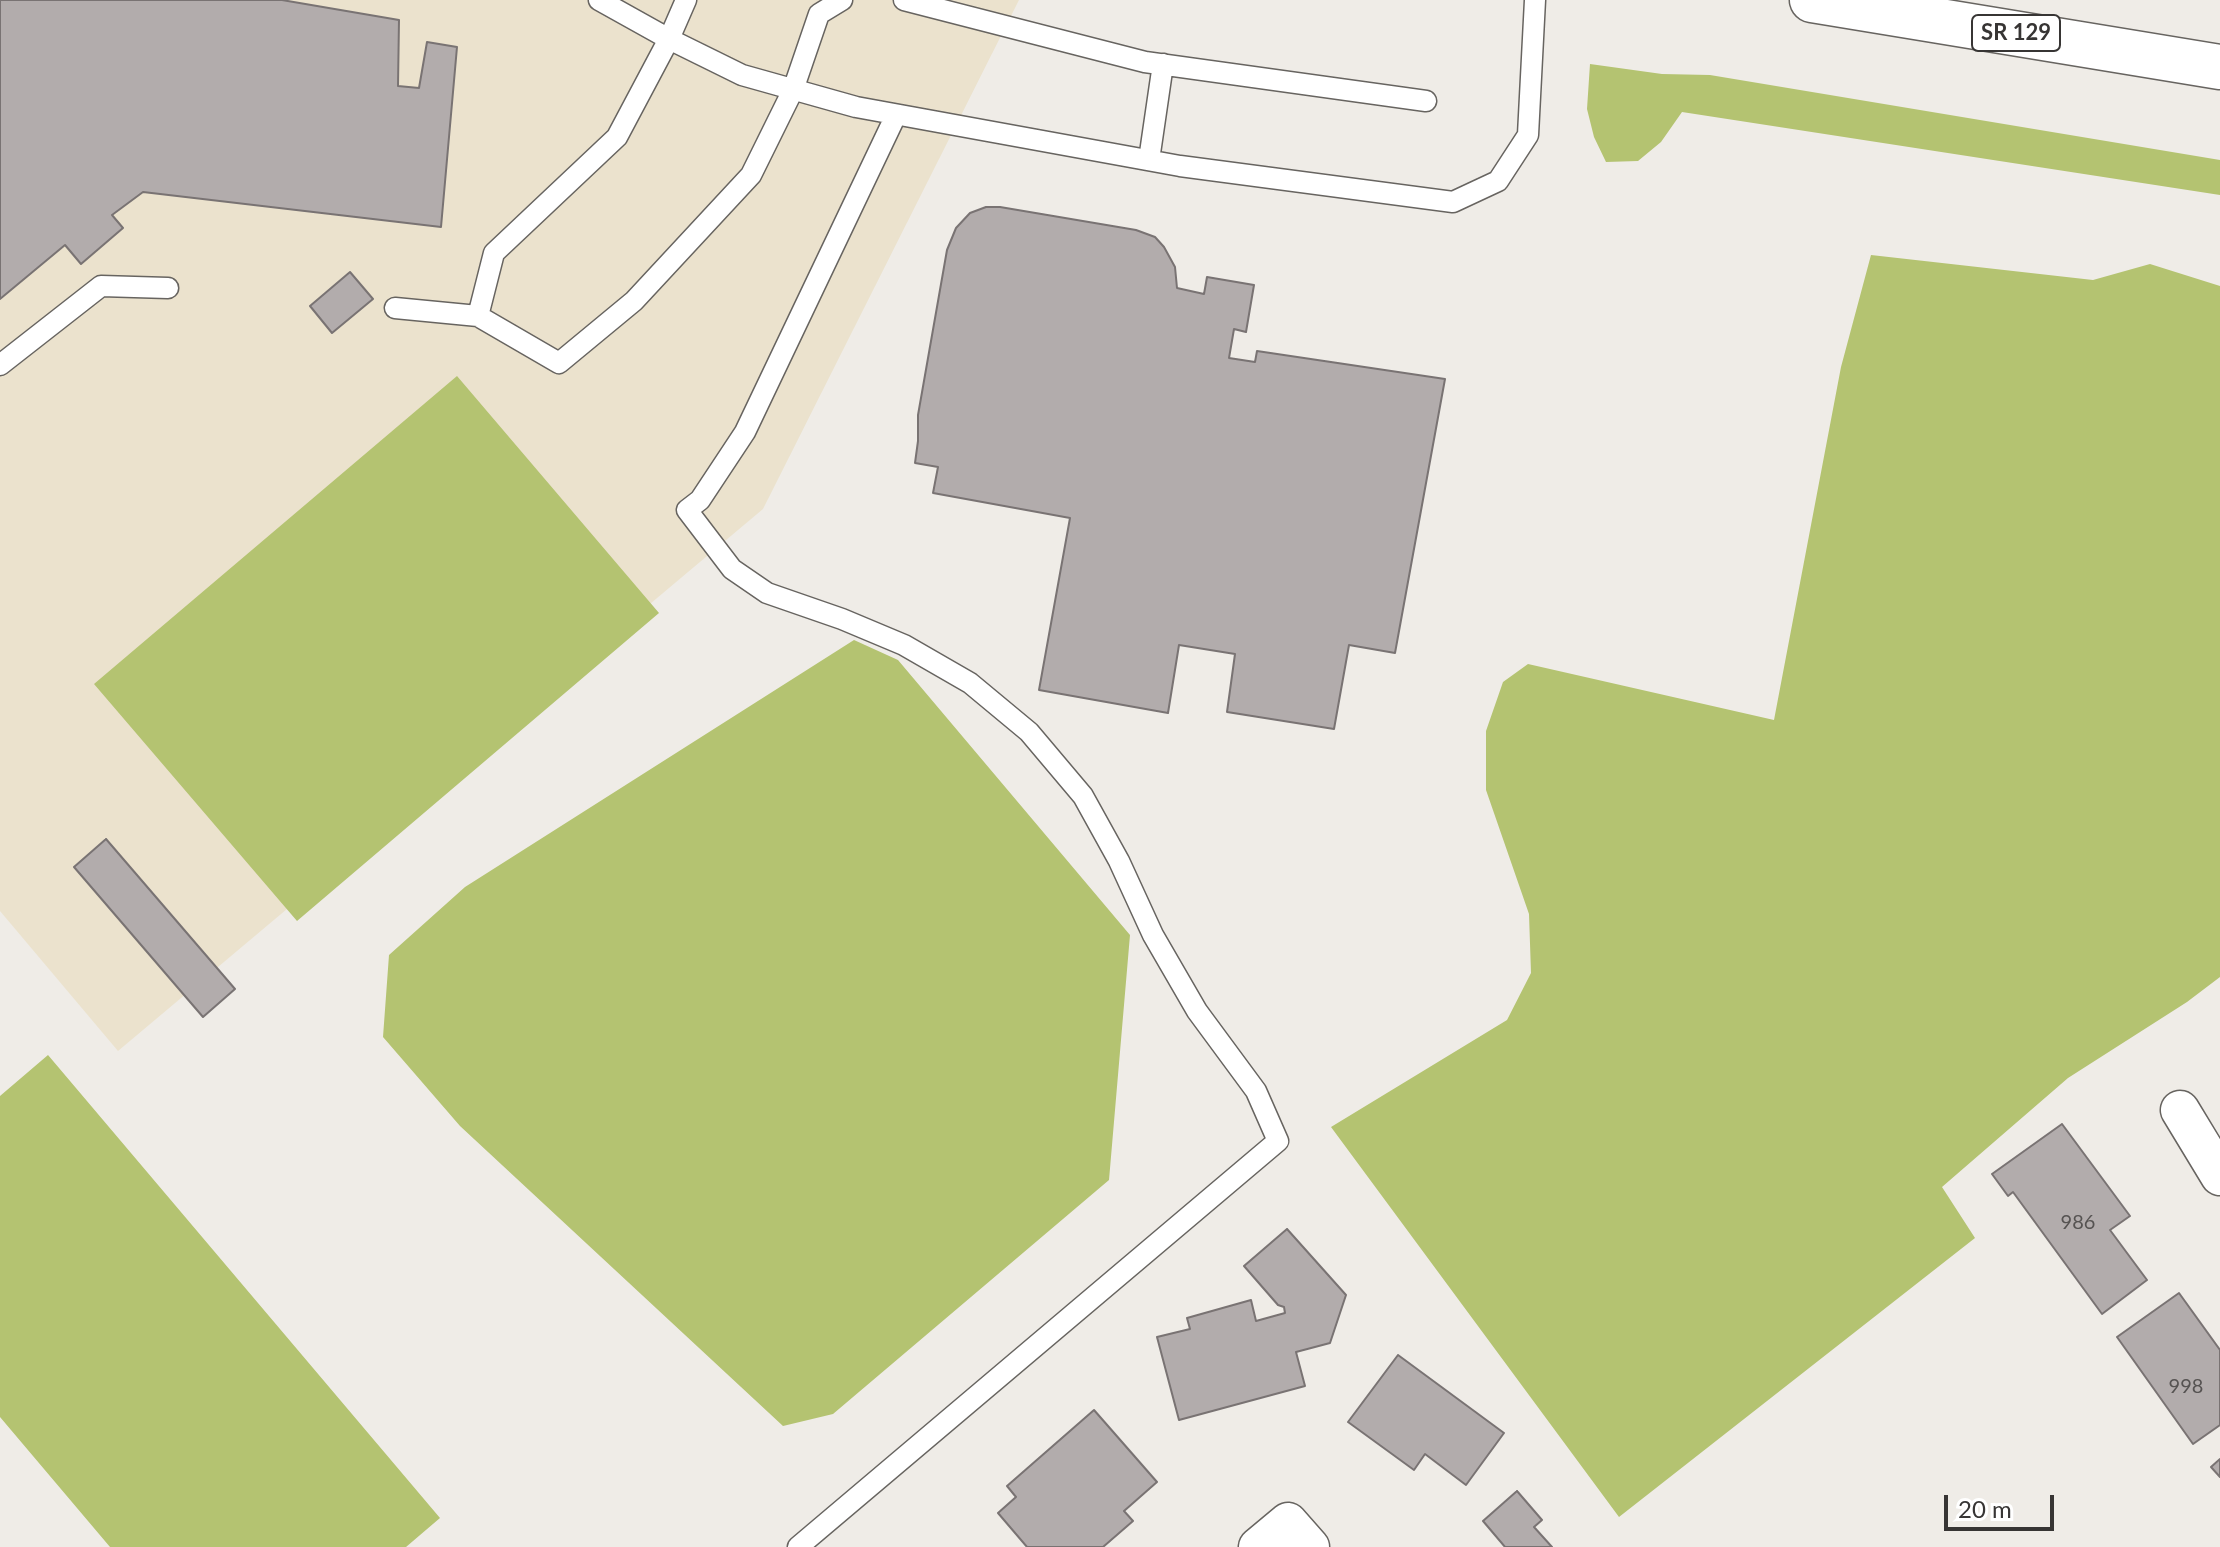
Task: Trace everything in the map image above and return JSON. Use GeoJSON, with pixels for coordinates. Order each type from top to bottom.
{"type":"FeatureCollection","features":[{"type":"Feature","properties":{"kind":"main road","name":"SR 129"},"geometry":{"type":"LineString","coordinates":[[1812,0],[2220,67]]}},
{"type":"Feature","properties":{"kind":"street"},"geometry":{"type":"LineString","coordinates":[[2180,1110],[2220,1176]]}},
{"type":"Feature","properties":{"kind":"street"},"geometry":{"type":"LineString","coordinates":[[1258,1547],[1299,1534]]}},
{"type":"Feature","properties":{"kind":"lane"},"geometry":{"type":"LineString","coordinates":[[599,0],[742,75],[856,107],[1149,160],[1453,202],[1498,181],[1528,135],[1535,0]]}},
{"type":"Feature","properties":{"kind":"lane"},"geometry":{"type":"LineString","coordinates":[[478,316],[494,253],[617,137],[686,0]]}},
{"type":"Feature","properties":{"kind":"lane"},"geometry":{"type":"LineString","coordinates":[[395,308],[478,316],[559,363],[634,301],[751,175],[793,90],[819,14],[842,0]]}},
{"type":"Feature","properties":{"kind":"lane"},"geometry":{"type":"LineString","coordinates":[[904,0],[1145,62],[1426,101]]}},
{"type":"Feature","properties":{"kind":"lane"},"geometry":{"type":"LineString","coordinates":[[1149,160],[1163,64]]}},
{"type":"Feature","properties":{"kind":"lane"},"geometry":{"type":"LineString","coordinates":[[798,1547],[1278,1141],[1256,1091],[1197,1011],[1153,935],[1119,861],[1083,796],[1029,732],[970,683],[904,645],[767,593],[732,569],[687,510],[700,500],[745,432],[896,115]]}},
{"type":"Feature","properties":{"kind":"lane"},"geometry":{"type":"LineString","coordinates":[[0,365],[101,286],[168,288]]}},
{"type":"Feature","properties":{"kind":"shaded area"},"geometry":{"type":"Polygon","coordinates":[[[0,0],[1019,0],[763,509],[118,1051],[0,911],[0,0]]]}},
{"type":"Feature","properties":{"kind":"green space"},"geometry":{"type":"Polygon","coordinates":[[[1590,64],[1662,74],[1710,75],[2220,160],[2220,195],[1682,112],[1661,142],[1638,161],[1606,162],[1594,137],[1587,109],[1590,64]]]}},
{"type":"Feature","properties":{"kind":"green space"},"geometry":{"type":"Polygon","coordinates":[[[1871,255],[2093,280],[2150,264],[2220,286],[2220,977],[2187,1002],[2068,1078],[1942,1187],[1975,1238],[1619,1517],[1331,1127],[1507,1020],[1531,973],[1529,914],[1486,790],[1486,731],[1503,682],[1528,664],[1774,720],[1841,367],[1871,255]]]}},
{"type":"Feature","properties":{"kind":"green space"},"geometry":{"type":"Polygon","coordinates":[[[457,376],[659,613],[297,921],[94,684],[457,376]]]}},
{"type":"Feature","properties":{"kind":"green space"},"geometry":{"type":"Polygon","coordinates":[[[854,640],[898,660],[1130,935],[1109,1180],[833,1414],[783,1426],[460,1126],[383,1037],[389,955],[465,887],[854,640]]]}},
{"type":"Feature","properties":{"kind":"green space"},"geometry":{"type":"Polygon","coordinates":[[[48,1055],[440,1518],[406,1547],[110,1547],[0,1417],[0,1096],[48,1055]]]}},
{"type":"Feature","properties":{"kind":"building"},"geometry":{"type":"Polygon","coordinates":[[[0,0],[282,0],[399,20],[398,86],[419,88],[427,42],[457,47],[441,227],[143,192],[112,215],[123,228],[81,264],[65,245],[0,299],[0,0]]]}},
{"type":"Feature","properties":{"kind":"building"},"geometry":{"type":"Polygon","coordinates":[[[986,207],[1136,230],[1155,237],[1175,267],[1177,288],[1204,294],[1207,277],[1254,285],[1246,332],[1234,329],[1229,358],[1255,362],[1257,351],[1445,379],[1395,653],[1349,645],[1334,729],[1227,712],[1235,654],[1179,645],[1168,713],[1039,690],[1070,518],[933,493],[938,467],[915,463],[918,415],[947,250],[956,228],[970,213],[986,207]]]}},
{"type":"Feature","properties":{"kind":"building"},"geometry":{"type":"Polygon","coordinates":[[[350,272],[373,299],[332,333],[310,306],[350,272]]]}},
{"type":"Feature","properties":{"kind":"building"},"geometry":{"type":"Polygon","coordinates":[[[106,839],[235,989],[203,1017],[74,867],[106,839]]]}},
{"type":"Feature","properties":{"kind":"building"},"geometry":{"type":"Polygon","coordinates":[[[2062,1124],[2130,1216],[2110,1230],[2147,1280],[2102,1314],[2013,1192],[2008,1196],[1992,1174],[2062,1124]]]}},
{"type":"Feature","properties":{"kind":"building"},"geometry":{"type":"Polygon","coordinates":[[[1287,1229],[1346,1295],[1330,1343],[1296,1352],[1305,1386],[1179,1420],[1157,1337],[1190,1329],[1187,1318],[1251,1300],[1256,1321],[1285,1313],[1284,1307],[1278,1305],[1244,1266],[1287,1229]]]}},
{"type":"Feature","properties":{"kind":"building"},"geometry":{"type":"Polygon","coordinates":[[[2179,1293],[2220,1350],[2220,1425],[2193,1444],[2117,1337],[2179,1293]]]}},
{"type":"Feature","properties":{"kind":"building"},"geometry":{"type":"Polygon","coordinates":[[[1398,1355],[1504,1433],[1466,1485],[1425,1454],[1414,1470],[1348,1422],[1398,1355]]]}},
{"type":"Feature","properties":{"kind":"building"},"geometry":{"type":"Polygon","coordinates":[[[1094,1410],[1157,1482],[1124,1511],[1133,1521],[1103,1547],[1027,1547],[998,1513],[1016,1497],[1007,1486],[1094,1410]]]}},
{"type":"Feature","properties":{"kind":"building"},"geometry":{"type":"Polygon","coordinates":[[[2220,1459],[2220,1477],[2211,1467],[2220,1459]]]}},
{"type":"Feature","properties":{"kind":"building"},"geometry":{"type":"Polygon","coordinates":[[[1517,1491],[1542,1520],[1534,1527],[1552,1547],[1505,1547],[1483,1521],[1517,1491]]]}}]}
